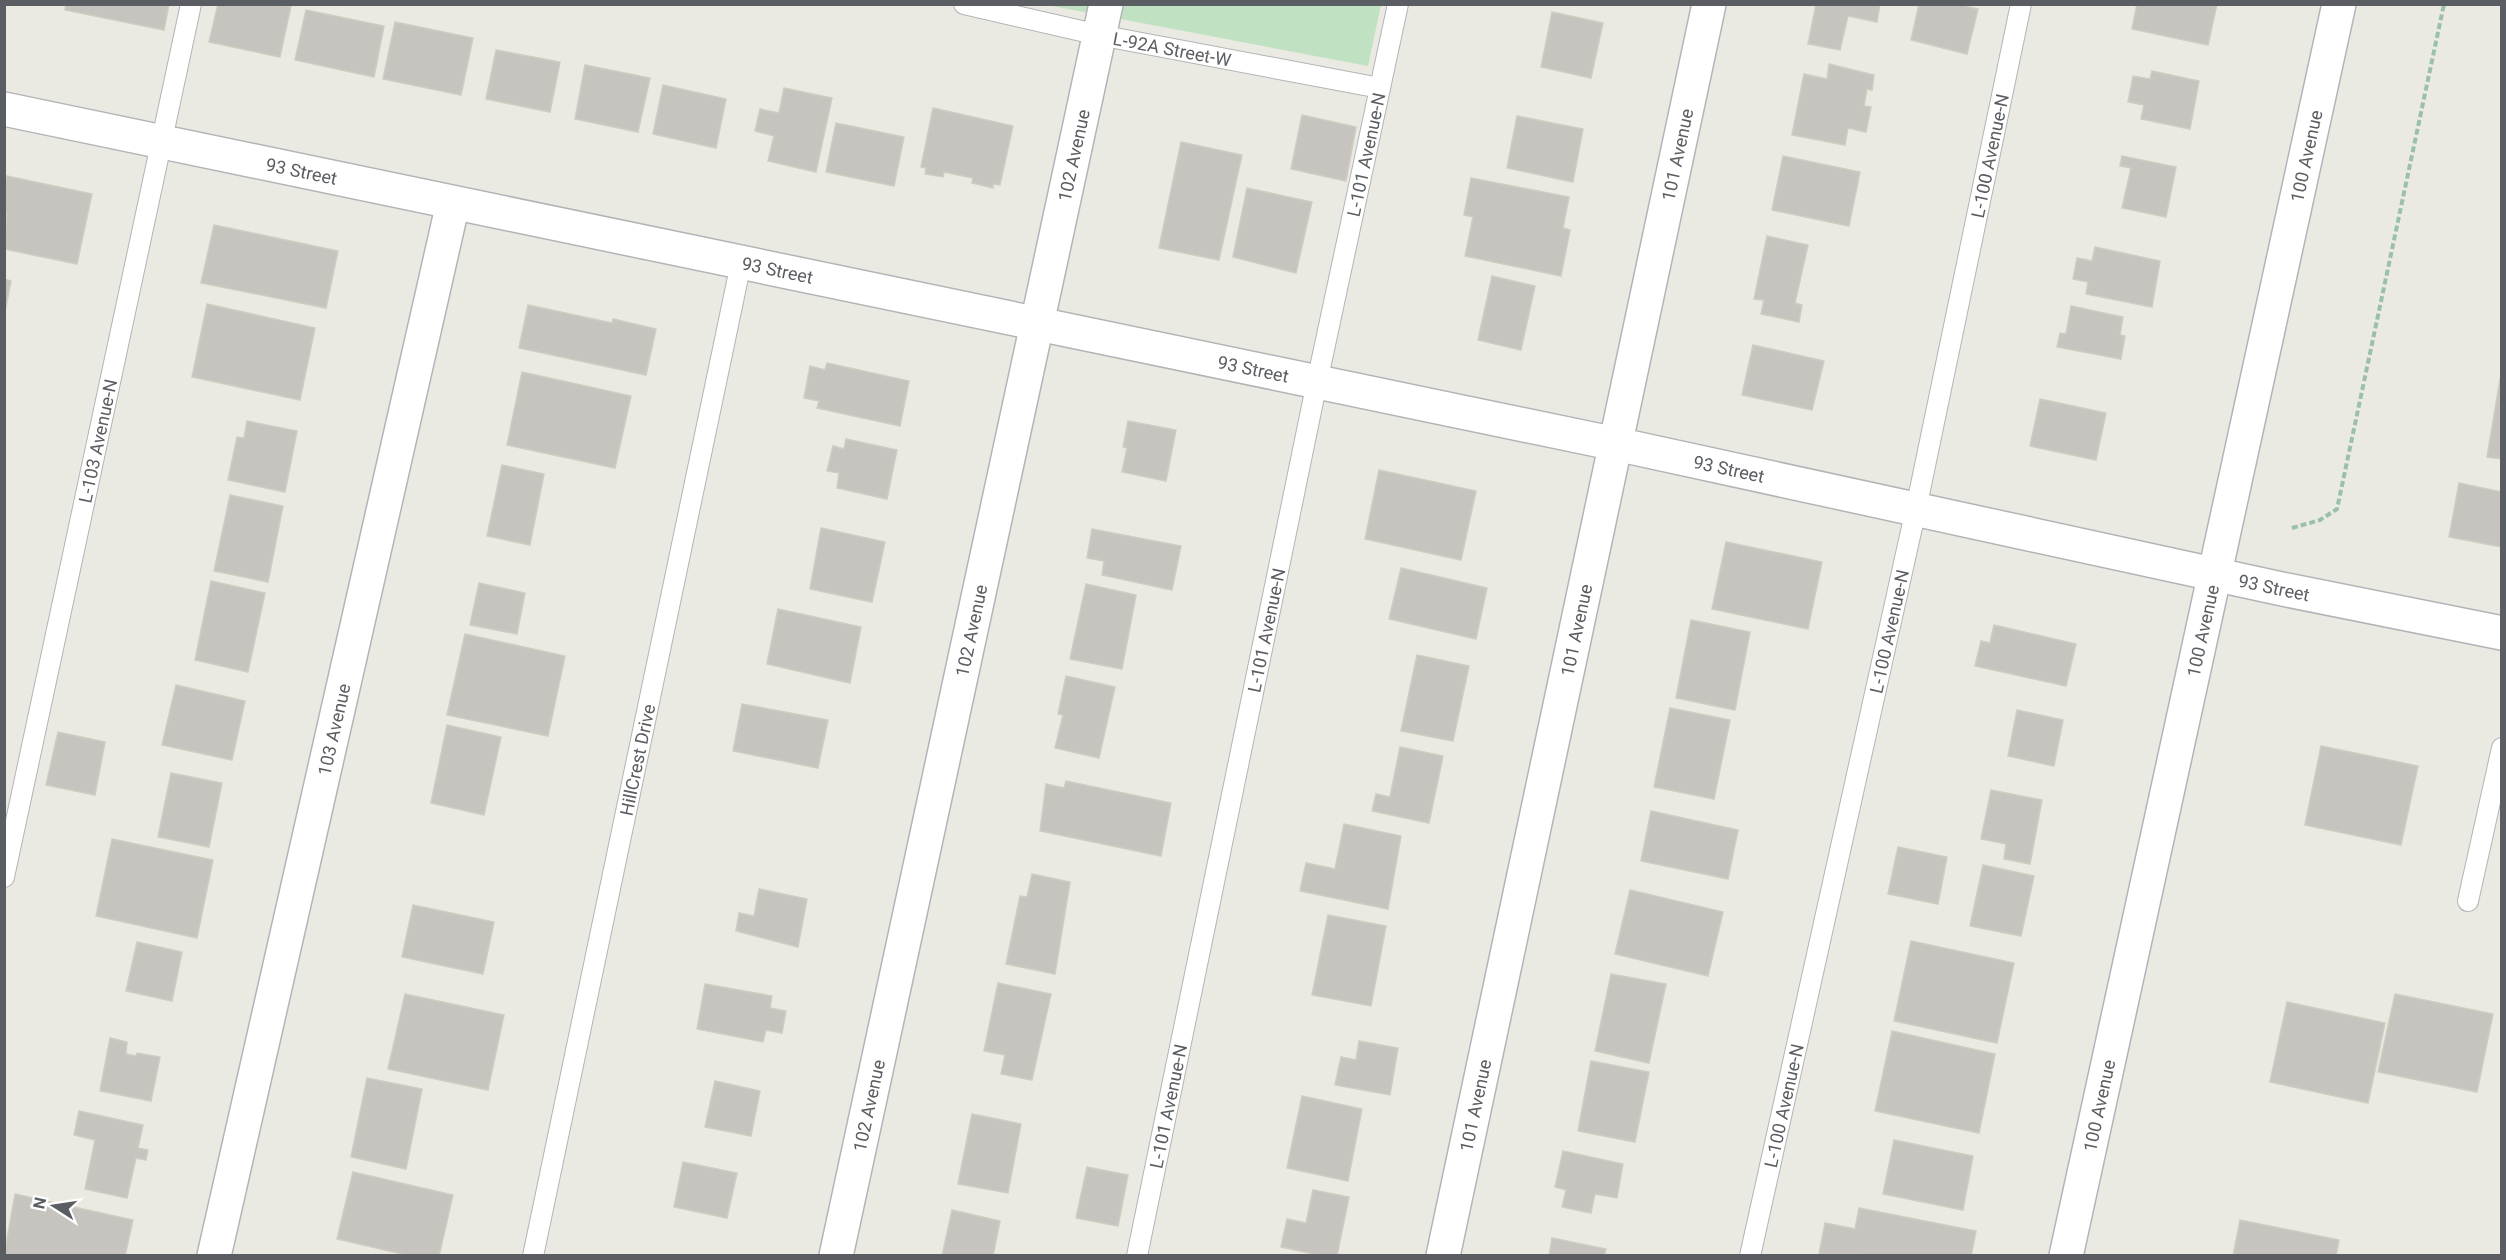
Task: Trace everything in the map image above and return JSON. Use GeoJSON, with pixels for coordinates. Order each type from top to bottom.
{"type":"FeatureCollection","features":[{"type":"Feature","properties":{"kind":"street","name":"101 Avenue"},"geometry":{"type":"LineString","coordinates":[[1443,1256],[1708,4]]}},
{"type":"Feature","properties":{"kind":"street","name":"100 Avenue"},"geometry":{"type":"LineString","coordinates":[[2066,1256],[2339,4]]}},
{"type":"Feature","properties":{"kind":"street","name":"102 Avenue"},"geometry":{"type":"LineString","coordinates":[[836,1256],[1102,20]]}},
{"type":"Feature","properties":{"kind":"street","name":"93 Street"},"geometry":{"type":"LineString","coordinates":[[4,109],[1616,444],[2502,633]]}},
{"type":"Feature","properties":{"kind":"street","name":"103 Avenue"},"geometry":{"type":"LineString","coordinates":[[214,1256],[453,203]]}},
{"type":"Feature","properties":{"kind":"lane","name":"L-103 Avenue-N"},"geometry":{"type":"LineString","coordinates":[[4,877],[191,4]]}},
{"type":"Feature","properties":{"kind":"lane","name":"L-92A Street-W"},"geometry":{"type":"LineString","coordinates":[[964,4],[1102,20],[1380,88]]}},
{"type":"Feature","properties":{"kind":"lane","name":"L-101 Avenue-N"},"geometry":{"type":"LineString","coordinates":[[1137,1256],[1317,382],[1398,4]]}},
{"type":"Feature","properties":{"kind":"lane","name":"L-100 Avenue-N"},"geometry":{"type":"LineString","coordinates":[[1750,1256],[1916,508],[2021,4]]}},
{"type":"Feature","properties":{"kind":"lane","name":"HillCrest Drive"},"geometry":{"type":"LineString","coordinates":[[533,1256],[741,263]]}},
{"type":"Feature","properties":{"kind":"lane"},"geometry":{"type":"LineString","coordinates":[[2468,900],[2502,748]]}},
{"type":"Feature","properties":{"kind":"path"},"geometry":{"type":"LineString","coordinates":[[2292,528],[2320,520],[2337,509],[2444,4]]}},
{"type":"Feature","properties":{"kind":"green space"},"geometry":{"type":"Polygon","coordinates":[[[1047,5],[1381,5],[1368,66],[1047,5]]]}},
{"type":"Feature","properties":{"kind":"building"},"geometry":{"type":"Polygon","coordinates":[[[66,4],[169,4],[164,30],[65,10],[66,4]]]}},
{"type":"Feature","properties":{"kind":"building"},"geometry":{"type":"Polygon","coordinates":[[[218,4],[291,6],[280,57],[209,42],[218,4]]]}},
{"type":"Feature","properties":{"kind":"building"},"geometry":{"type":"Polygon","coordinates":[[[1816,4],[1880,4],[1877,22],[1848,16],[1840,50],[1808,44],[1816,4]]]}},
{"type":"Feature","properties":{"kind":"building"},"geometry":{"type":"Polygon","coordinates":[[[1919,4],[1957,4],[1978,9],[1967,54],[1911,40],[1919,4]]]}},
{"type":"Feature","properties":{"kind":"building"},"geometry":{"type":"Polygon","coordinates":[[[2137,4],[2217,4],[2208,45],[2132,29],[2137,4]]]}},
{"type":"Feature","properties":{"kind":"building"},"geometry":{"type":"Polygon","coordinates":[[[306,10],[384,26],[374,77],[295,60],[306,10]]]}},
{"type":"Feature","properties":{"kind":"building"},"geometry":{"type":"Polygon","coordinates":[[[1552,12],[1603,23],[1591,78],[1541,67],[1552,12]]]}},
{"type":"Feature","properties":{"kind":"building"},"geometry":{"type":"Polygon","coordinates":[[[395,22],[473,38],[461,95],[383,79],[395,22]]]}},
{"type":"Feature","properties":{"kind":"building"},"geometry":{"type":"Polygon","coordinates":[[[496,50],[560,62],[550,112],[486,99],[496,50]]]}},
{"type":"Feature","properties":{"kind":"building"},"geometry":{"type":"Polygon","coordinates":[[[1829,64],[1874,75],[1872,90],[1867,89],[1864,106],[1871,107],[1866,132],[1848,128],[1845,145],[1792,135],[1804,74],[1827,79],[1829,64]]]}},
{"type":"Feature","properties":{"kind":"building"},"geometry":{"type":"Polygon","coordinates":[[[585,65],[650,78],[638,132],[575,119],[585,65]]]}},
{"type":"Feature","properties":{"kind":"building"},"geometry":{"type":"Polygon","coordinates":[[[2152,71],[2199,81],[2190,129],[2141,119],[2144,105],[2128,102],[2133,76],[2150,79],[2152,71]]]}},
{"type":"Feature","properties":{"kind":"building"},"geometry":{"type":"Polygon","coordinates":[[[663,85],[726,99],[716,148],[653,134],[663,85]]]}},
{"type":"Feature","properties":{"kind":"building"},"geometry":{"type":"Polygon","coordinates":[[[784,88],[832,98],[816,172],[768,161],[774,136],[755,131],[760,109],[779,113],[784,88]]]}},
{"type":"Feature","properties":{"kind":"building"},"geometry":{"type":"Polygon","coordinates":[[[933,108],[1013,126],[1000,185],[993,184],[993,188],[972,183],[973,178],[944,172],[943,177],[925,174],[926,168],[921,167],[933,108]]]}},
{"type":"Feature","properties":{"kind":"building"},"geometry":{"type":"Polygon","coordinates":[[[1302,115],[1356,127],[1346,181],[1291,169],[1302,115]]]}},
{"type":"Feature","properties":{"kind":"building"},"geometry":{"type":"Polygon","coordinates":[[[1517,116],[1583,129],[1573,182],[1507,168],[1517,116]]]}},
{"type":"Feature","properties":{"kind":"building"},"geometry":{"type":"Polygon","coordinates":[[[836,123],[904,137],[894,186],[826,172],[836,123]]]}},
{"type":"Feature","properties":{"kind":"building"},"geometry":{"type":"Polygon","coordinates":[[[1181,142],[1242,155],[1219,260],[1159,248],[1181,142]]]}},
{"type":"Feature","properties":{"kind":"building"},"geometry":{"type":"Polygon","coordinates":[[[1783,156],[1860,172],[1849,226],[1772,210],[1783,156]]]}},
{"type":"Feature","properties":{"kind":"building"},"geometry":{"type":"Polygon","coordinates":[[[2122,156],[2176,167],[2166,217],[2122,208],[2131,168],[2120,166],[2122,156]]]}},
{"type":"Feature","properties":{"kind":"building"},"geometry":{"type":"Polygon","coordinates":[[[7,176],[92,194],[77,264],[4,249],[7,213],[4,212],[4,192],[7,176]]]}},
{"type":"Feature","properties":{"kind":"building"},"geometry":{"type":"Polygon","coordinates":[[[1471,178],[1569,197],[1563,228],[1570,230],[1561,276],[1465,256],[1473,217],[1464,215],[1471,178]]]}},
{"type":"Feature","properties":{"kind":"building"},"geometry":{"type":"Polygon","coordinates":[[[1247,188],[1312,202],[1296,273],[1233,257],[1247,188]]]}},
{"type":"Feature","properties":{"kind":"building"},"geometry":{"type":"Polygon","coordinates":[[[214,225],[338,251],[326,308],[201,283],[214,225]]]}},
{"type":"Feature","properties":{"kind":"building"},"geometry":{"type":"Polygon","coordinates":[[[1767,236],[1808,245],[1795,303],[1802,305],[1799,322],[1761,314],[1764,300],[1754,299],[1767,236]]]}},
{"type":"Feature","properties":{"kind":"building"},"geometry":{"type":"Polygon","coordinates":[[[2095,247],[2160,261],[2152,307],[2086,294],[2088,282],[2073,279],[2077,258],[2092,261],[2095,247]]]}},
{"type":"Feature","properties":{"kind":"building"},"geometry":{"type":"Polygon","coordinates":[[[1492,276],[1535,286],[1521,350],[1478,340],[1492,276]]]}},
{"type":"Feature","properties":{"kind":"building"},"geometry":{"type":"Polygon","coordinates":[[[4,279],[11,281],[4,317],[4,279]]]}},
{"type":"Feature","properties":{"kind":"building"},"geometry":{"type":"Polygon","coordinates":[[[207,304],[315,328],[300,400],[192,377],[207,304]]]}},
{"type":"Feature","properties":{"kind":"building"},"geometry":{"type":"Polygon","coordinates":[[[528,305],[612,323],[613,319],[656,329],[646,375],[519,348],[528,305]]]}},
{"type":"Feature","properties":{"kind":"building"},"geometry":{"type":"Polygon","coordinates":[[[2071,306],[2123,317],[2120,335],[2125,336],[2121,359],[2057,347],[2060,333],[2066,334],[2071,306]]]}},
{"type":"Feature","properties":{"kind":"building"},"geometry":{"type":"Polygon","coordinates":[[[1753,345],[1824,361],[1812,410],[1742,395],[1753,345]]]}},
{"type":"Feature","properties":{"kind":"building"},"geometry":{"type":"Polygon","coordinates":[[[827,363],[909,381],[900,426],[817,408],[819,401],[804,398],[810,366],[825,370],[827,363]]]}},
{"type":"Feature","properties":{"kind":"building"},"geometry":{"type":"Polygon","coordinates":[[[522,372],[631,396],[615,468],[507,445],[522,372]]]}},
{"type":"Feature","properties":{"kind":"building"},"geometry":{"type":"Polygon","coordinates":[[[2500,379],[2502,379],[2502,459],[2487,457],[2500,379]]]}},
{"type":"Feature","properties":{"kind":"building"},"geometry":{"type":"Polygon","coordinates":[[[2040,399],[2106,413],[2096,460],[2030,446],[2040,399]]]}},
{"type":"Feature","properties":{"kind":"building"},"geometry":{"type":"Polygon","coordinates":[[[247,421],[297,431],[285,492],[228,480],[237,437],[244,438],[247,421]]]}},
{"type":"Feature","properties":{"kind":"building"},"geometry":{"type":"Polygon","coordinates":[[[1128,421],[1176,430],[1166,481],[1122,472],[1127,448],[1123,447],[1128,421]]]}},
{"type":"Feature","properties":{"kind":"building"},"geometry":{"type":"Polygon","coordinates":[[[846,439],[897,450],[887,499],[837,488],[839,473],[827,471],[833,446],[844,449],[846,439]]]}},
{"type":"Feature","properties":{"kind":"building"},"geometry":{"type":"Polygon","coordinates":[[[502,465],[544,474],[530,545],[487,536],[502,465]]]}},
{"type":"Feature","properties":{"kind":"building"},"geometry":{"type":"Polygon","coordinates":[[[1379,470],[1476,491],[1461,560],[1365,539],[1379,470]]]}},
{"type":"Feature","properties":{"kind":"building"},"geometry":{"type":"Polygon","coordinates":[[[2459,483],[2502,492],[2502,547],[2449,537],[2459,483]]]}},
{"type":"Feature","properties":{"kind":"building"},"geometry":{"type":"Polygon","coordinates":[[[230,495],[283,506],[268,582],[214,571],[230,495]]]}},
{"type":"Feature","properties":{"kind":"building"},"geometry":{"type":"Polygon","coordinates":[[[821,528],[885,542],[872,602],[810,589],[821,528]]]}},
{"type":"Feature","properties":{"kind":"building"},"geometry":{"type":"Polygon","coordinates":[[[1092,529],[1181,546],[1172,590],[1102,575],[1104,561],[1087,558],[1092,529]]]}},
{"type":"Feature","properties":{"kind":"building"},"geometry":{"type":"Polygon","coordinates":[[[1726,542],[1822,562],[1808,629],[1712,609],[1726,542]]]}},
{"type":"Feature","properties":{"kind":"building"},"geometry":{"type":"Polygon","coordinates":[[[1401,568],[1487,588],[1476,639],[1389,619],[1401,568]]]}},
{"type":"Feature","properties":{"kind":"building"},"geometry":{"type":"Polygon","coordinates":[[[211,581],[265,593],[248,672],[195,660],[211,581]]]}},
{"type":"Feature","properties":{"kind":"building"},"geometry":{"type":"Polygon","coordinates":[[[479,583],[525,593],[517,634],[470,625],[479,583]]]}},
{"type":"Feature","properties":{"kind":"building"},"geometry":{"type":"Polygon","coordinates":[[[1086,584],[1136,595],[1122,669],[1070,659],[1086,584]]]}},
{"type":"Feature","properties":{"kind":"building"},"geometry":{"type":"Polygon","coordinates":[[[778,609],[861,627],[850,683],[767,664],[778,609]]]}},
{"type":"Feature","properties":{"kind":"building"},"geometry":{"type":"Polygon","coordinates":[[[1691,620],[1750,632],[1735,710],[1676,698],[1691,620]]]}},
{"type":"Feature","properties":{"kind":"building"},"geometry":{"type":"Polygon","coordinates":[[[1994,625],[2076,644],[2066,686],[1975,666],[1981,641],[1990,643],[1994,625]]]}},
{"type":"Feature","properties":{"kind":"building"},"geometry":{"type":"Polygon","coordinates":[[[465,634],[565,656],[548,736],[447,715],[465,634]]]}},
{"type":"Feature","properties":{"kind":"building"},"geometry":{"type":"Polygon","coordinates":[[[1417,655],[1469,666],[1453,741],[1401,731],[1417,655]]]}},
{"type":"Feature","properties":{"kind":"building"},"geometry":{"type":"Polygon","coordinates":[[[1066,676],[1115,687],[1099,758],[1055,748],[1063,715],[1058,714],[1066,676]]]}},
{"type":"Feature","properties":{"kind":"building"},"geometry":{"type":"Polygon","coordinates":[[[176,685],[245,701],[232,760],[162,745],[176,685]]]}},
{"type":"Feature","properties":{"kind":"building"},"geometry":{"type":"Polygon","coordinates":[[[742,704],[828,720],[818,768],[733,751],[742,704]]]}},
{"type":"Feature","properties":{"kind":"building"},"geometry":{"type":"Polygon","coordinates":[[[1670,708],[1730,720],[1714,799],[1654,787],[1670,708]]]}},
{"type":"Feature","properties":{"kind":"building"},"geometry":{"type":"Polygon","coordinates":[[[2017,710],[2063,720],[2054,766],[2008,756],[2017,710]]]}},
{"type":"Feature","properties":{"kind":"building"},"geometry":{"type":"Polygon","coordinates":[[[447,725],[501,737],[484,815],[431,803],[447,725]]]}},
{"type":"Feature","properties":{"kind":"building"},"geometry":{"type":"Polygon","coordinates":[[[58,732],[105,742],[95,795],[46,785],[58,732]]]}},
{"type":"Feature","properties":{"kind":"building"},"geometry":{"type":"Polygon","coordinates":[[[2321,746],[2418,766],[2401,845],[2305,825],[2321,746]]]}},
{"type":"Feature","properties":{"kind":"building"},"geometry":{"type":"Polygon","coordinates":[[[1400,747],[1443,756],[1429,823],[1372,811],[1376,794],[1390,797],[1400,747]]]}},
{"type":"Feature","properties":{"kind":"building"},"geometry":{"type":"Polygon","coordinates":[[[171,773],[222,783],[209,847],[158,837],[171,773]]]}},
{"type":"Feature","properties":{"kind":"building"},"geometry":{"type":"Polygon","coordinates":[[[1066,781],[1171,803],[1161,856],[1040,831],[1046,784],[1064,788],[1066,781]]]}},
{"type":"Feature","properties":{"kind":"building"},"geometry":{"type":"Polygon","coordinates":[[[1991,790],[2042,800],[2030,864],[2004,859],[2006,844],[1981,839],[1991,790]]]}},
{"type":"Feature","properties":{"kind":"building"},"geometry":{"type":"Polygon","coordinates":[[[1651,811],[1738,830],[1728,879],[1641,861],[1651,811]]]}},
{"type":"Feature","properties":{"kind":"building"},"geometry":{"type":"Polygon","coordinates":[[[1344,824],[1401,836],[1388,909],[1300,891],[1306,863],[1335,869],[1344,824]]]}},
{"type":"Feature","properties":{"kind":"building"},"geometry":{"type":"Polygon","coordinates":[[[112,839],[213,860],[197,938],[96,916],[112,839]]]}},
{"type":"Feature","properties":{"kind":"building"},"geometry":{"type":"Polygon","coordinates":[[[1898,847],[1947,857],[1938,904],[1888,894],[1898,847]]]}},
{"type":"Feature","properties":{"kind":"building"},"geometry":{"type":"Polygon","coordinates":[[[1983,865],[2034,876],[2021,936],[1970,926],[1983,865]]]}},
{"type":"Feature","properties":{"kind":"building"},"geometry":{"type":"Polygon","coordinates":[[[1032,874],[1070,882],[1055,974],[1006,964],[1020,896],[1027,897],[1032,874]]]}},
{"type":"Feature","properties":{"kind":"building"},"geometry":{"type":"Polygon","coordinates":[[[759,889],[807,899],[798,947],[736,931],[739,913],[754,916],[759,889]]]}},
{"type":"Feature","properties":{"kind":"building"},"geometry":{"type":"Polygon","coordinates":[[[1630,890],[1723,912],[1708,976],[1615,954],[1630,890]]]}},
{"type":"Feature","properties":{"kind":"building"},"geometry":{"type":"Polygon","coordinates":[[[413,905],[494,922],[483,974],[402,957],[413,905]]]}},
{"type":"Feature","properties":{"kind":"building"},"geometry":{"type":"Polygon","coordinates":[[[1328,915],[1386,926],[1371,1006],[1312,995],[1328,915]]]}},
{"type":"Feature","properties":{"kind":"building"},"geometry":{"type":"Polygon","coordinates":[[[1911,941],[2014,963],[1997,1043],[1894,1021],[1911,941]]]}},
{"type":"Feature","properties":{"kind":"building"},"geometry":{"type":"Polygon","coordinates":[[[137,942],[182,952],[172,1001],[126,991],[137,942]]]}},
{"type":"Feature","properties":{"kind":"building"},"geometry":{"type":"Polygon","coordinates":[[[1611,974],[1666,984],[1649,1063],[1595,1051],[1611,974]]]}},
{"type":"Feature","properties":{"kind":"building"},"geometry":{"type":"Polygon","coordinates":[[[998,983],[1051,994],[1032,1080],[1001,1074],[1005,1055],[984,1051],[998,983]]]}},
{"type":"Feature","properties":{"kind":"building"},"geometry":{"type":"Polygon","coordinates":[[[705,984],[772,996],[770,1008],[786,1011],[782,1033],[766,1030],[763,1042],[697,1029],[705,984]]]}},
{"type":"Feature","properties":{"kind":"building"},"geometry":{"type":"Polygon","coordinates":[[[405,994],[504,1015],[488,1090],[388,1069],[405,994]]]}},
{"type":"Feature","properties":{"kind":"building"},"geometry":{"type":"Polygon","coordinates":[[[2395,994],[2493,1014],[2477,1092],[2378,1072],[2395,994]]]}},
{"type":"Feature","properties":{"kind":"building"},"geometry":{"type":"Polygon","coordinates":[[[2287,1002],[2385,1023],[2368,1103],[2270,1082],[2287,1002]]]}},
{"type":"Feature","properties":{"kind":"building"},"geometry":{"type":"Polygon","coordinates":[[[1892,1031],[1995,1054],[1979,1133],[1875,1111],[1892,1031]]]}},
{"type":"Feature","properties":{"kind":"building"},"geometry":{"type":"Polygon","coordinates":[[[110,1038],[127,1042],[126,1054],[136,1056],[137,1053],[160,1057],[151,1101],[100,1091],[110,1038]]]}},
{"type":"Feature","properties":{"kind":"building"},"geometry":{"type":"Polygon","coordinates":[[[1359,1041],[1398,1048],[1390,1095],[1335,1085],[1341,1057],[1356,1060],[1359,1041]]]}},
{"type":"Feature","properties":{"kind":"building"},"geometry":{"type":"Polygon","coordinates":[[[1591,1061],[1649,1072],[1635,1142],[1578,1131],[1591,1061]]]}},
{"type":"Feature","properties":{"kind":"building"},"geometry":{"type":"Polygon","coordinates":[[[367,1078],[422,1089],[406,1169],[351,1157],[367,1078]]]}},
{"type":"Feature","properties":{"kind":"building"},"geometry":{"type":"Polygon","coordinates":[[[715,1081],[760,1091],[751,1136],[705,1127],[715,1081]]]}},
{"type":"Feature","properties":{"kind":"building"},"geometry":{"type":"Polygon","coordinates":[[[1302,1096],[1362,1109],[1348,1181],[1287,1168],[1302,1096]]]}},
{"type":"Feature","properties":{"kind":"building"},"geometry":{"type":"Polygon","coordinates":[[[79,1111],[143,1125],[138,1148],[148,1150],[146,1160],[136,1158],[127,1198],[85,1189],[95,1140],[74,1135],[79,1111]]]}},
{"type":"Feature","properties":{"kind":"building"},"geometry":{"type":"Polygon","coordinates":[[[972,1114],[1021,1124],[1008,1193],[958,1184],[972,1114]]]}},
{"type":"Feature","properties":{"kind":"building"},"geometry":{"type":"Polygon","coordinates":[[[1894,1140],[1973,1156],[1963,1210],[1883,1194],[1894,1140]]]}},
{"type":"Feature","properties":{"kind":"building"},"geometry":{"type":"Polygon","coordinates":[[[1563,1151],[1623,1164],[1617,1198],[1595,1194],[1591,1213],[1562,1207],[1566,1190],[1555,1187],[1563,1151]]]}},
{"type":"Feature","properties":{"kind":"building"},"geometry":{"type":"Polygon","coordinates":[[[683,1162],[737,1173],[727,1218],[674,1207],[683,1162]]]}},
{"type":"Feature","properties":{"kind":"building"},"geometry":{"type":"Polygon","coordinates":[[[1087,1167],[1128,1175],[1118,1226],[1076,1218],[1087,1167]]]}},
{"type":"Feature","properties":{"kind":"building"},"geometry":{"type":"Polygon","coordinates":[[[353,1172],[453,1195],[439,1256],[411,1256],[337,1239],[353,1172]]]}},
{"type":"Feature","properties":{"kind":"building"},"geometry":{"type":"Polygon","coordinates":[[[1313,1190],[1349,1197],[1337,1256],[1323,1256],[1281,1247],[1287,1219],[1306,1223],[1313,1190]]]}},
{"type":"Feature","properties":{"kind":"building"},"geometry":{"type":"Polygon","coordinates":[[[15,1194],[133,1220],[125,1256],[4,1256],[15,1194]]]}},
{"type":"Feature","properties":{"kind":"building"},"geometry":{"type":"Polygon","coordinates":[[[1859,1208],[1976,1231],[1971,1256],[1819,1254],[1825,1223],[1855,1229],[1859,1208]]]}},
{"type":"Feature","properties":{"kind":"building"},"geometry":{"type":"Polygon","coordinates":[[[952,1210],[1000,1221],[993,1256],[942,1256],[952,1210]]]}},
{"type":"Feature","properties":{"kind":"building"},"geometry":{"type":"Polygon","coordinates":[[[2240,1220],[2339,1240],[2336,1256],[2233,1256],[2240,1220]]]}},
{"type":"Feature","properties":{"kind":"building"},"geometry":{"type":"Polygon","coordinates":[[[1552,1238],[1606,1249],[1604,1256],[1549,1256],[1552,1238]]]}}]}
